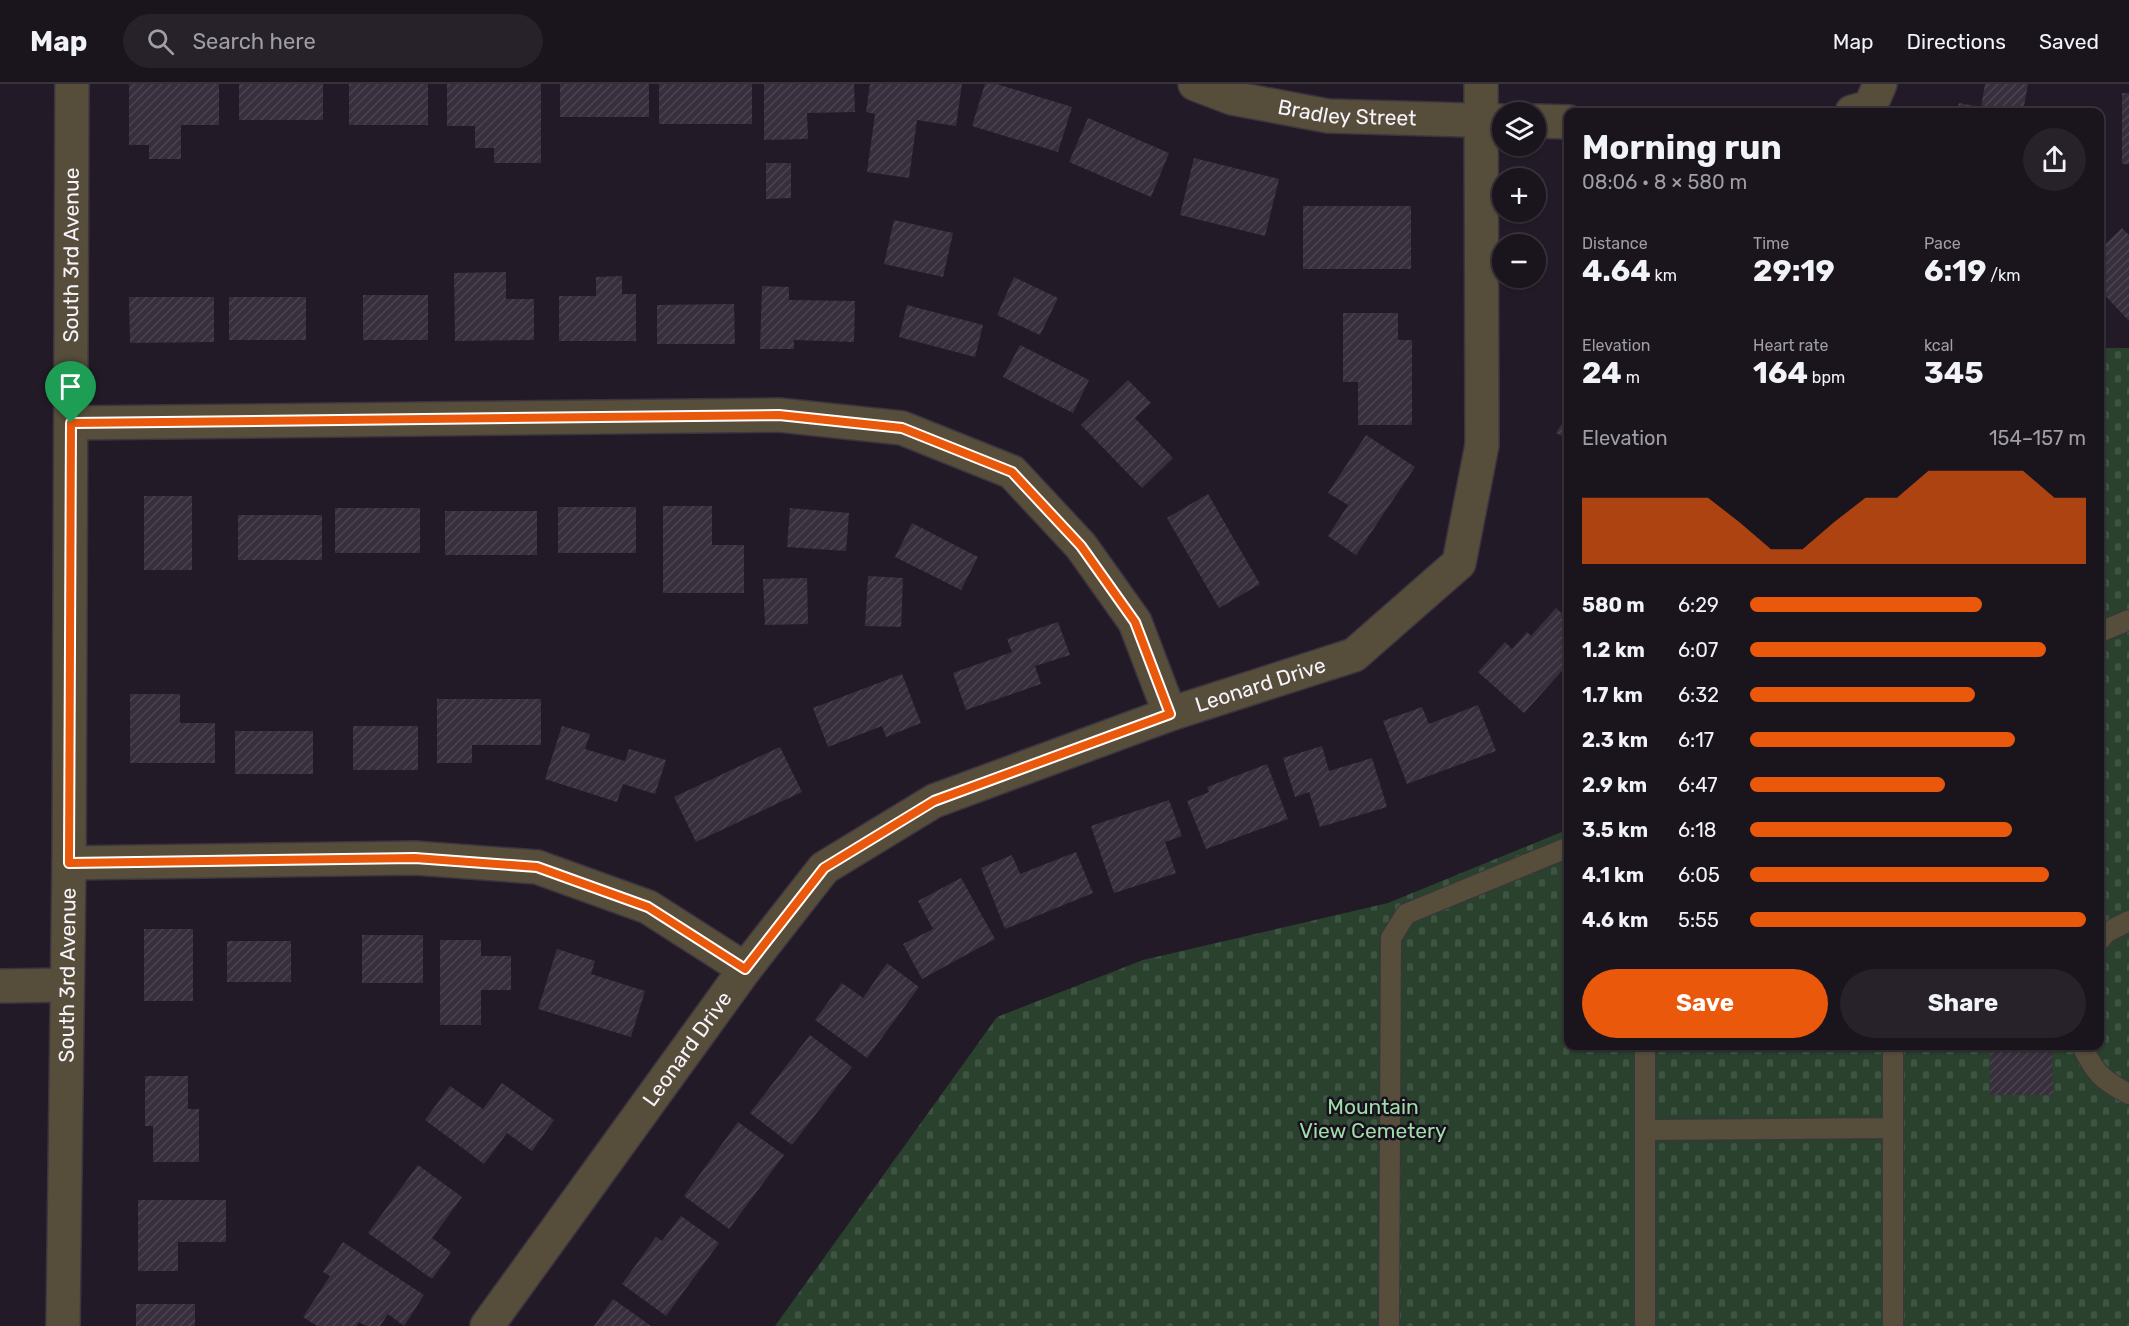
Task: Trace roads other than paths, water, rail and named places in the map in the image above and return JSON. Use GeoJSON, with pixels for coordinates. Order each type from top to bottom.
{"type":"FeatureCollection","features":[{"type":"Feature","properties":{"kind":"street","name":"South 3rd Avenue"},"geometry":{"type":"LineString","coordinates":[[63,1326],[69,863],[72,84]]}},
{"type":"Feature","properties":{"kind":"street","name":"Bradley Street"},"geometry":{"type":"LineString","coordinates":[[1195,84],[1232,98],[1328,116],[1492,120]]}},
{"type":"Feature","properties":{"kind":"street","name":"Leonard Drive"},"geometry":{"type":"LineString","coordinates":[[487,1326],[745,969],[824,868],[945,796],[1170,714],[1354,655],[1459,563],[1482,445],[1492,120],[1481,84]]}},
{"type":"Feature","properties":{"kind":"street"},"geometry":{"type":"LineString","coordinates":[[1546,121],[1564,122]]}},
{"type":"Feature","properties":{"kind":"street"},"geometry":{"type":"LineString","coordinates":[[71,423],[779,415],[902,428],[1012,472],[1081,546],[1135,622],[1170,714]]}},
{"type":"Feature","properties":{"kind":"street"},"geometry":{"type":"LineString","coordinates":[[69,863],[415,858],[537,867],[648,907],[745,969]]}},
{"type":"Feature","properties":{"kind":"street"},"geometry":{"type":"LineString","coordinates":[[0,987],[66,985]]}},
{"type":"Feature","properties":{"kind":"lane"},"geometry":{"type":"LineString","coordinates":[[2104,630],[2129,620]]}},
{"type":"Feature","properties":{"kind":"lane"},"geometry":{"type":"LineString","coordinates":[[1389,1326],[1391,938],[1406,914],[1564,850]]}},
{"type":"Feature","properties":{"kind":"lane"},"geometry":{"type":"LineString","coordinates":[[2104,935],[2129,921]]}},
{"type":"Feature","properties":{"kind":"lane"},"geometry":{"type":"LineString","coordinates":[[1645,1050],[1645,1326]]}},
{"type":"Feature","properties":{"kind":"lane"},"geometry":{"type":"LineString","coordinates":[[1893,1050],[1893,1326]]}},
{"type":"Feature","properties":{"kind":"lane"},"geometry":{"type":"LineString","coordinates":[[2084,1050],[2090,1063],[2107,1083],[2129,1094]]}},
{"type":"Feature","properties":{"kind":"lane"},"geometry":{"type":"LineString","coordinates":[[1645,1130],[1893,1128]]}},
{"type":"Feature","properties":{"kind":"park label","name":"Mountain View Cemetery"},"geometry":{"type":"Point","coordinates":[1373,1119]}}]}
